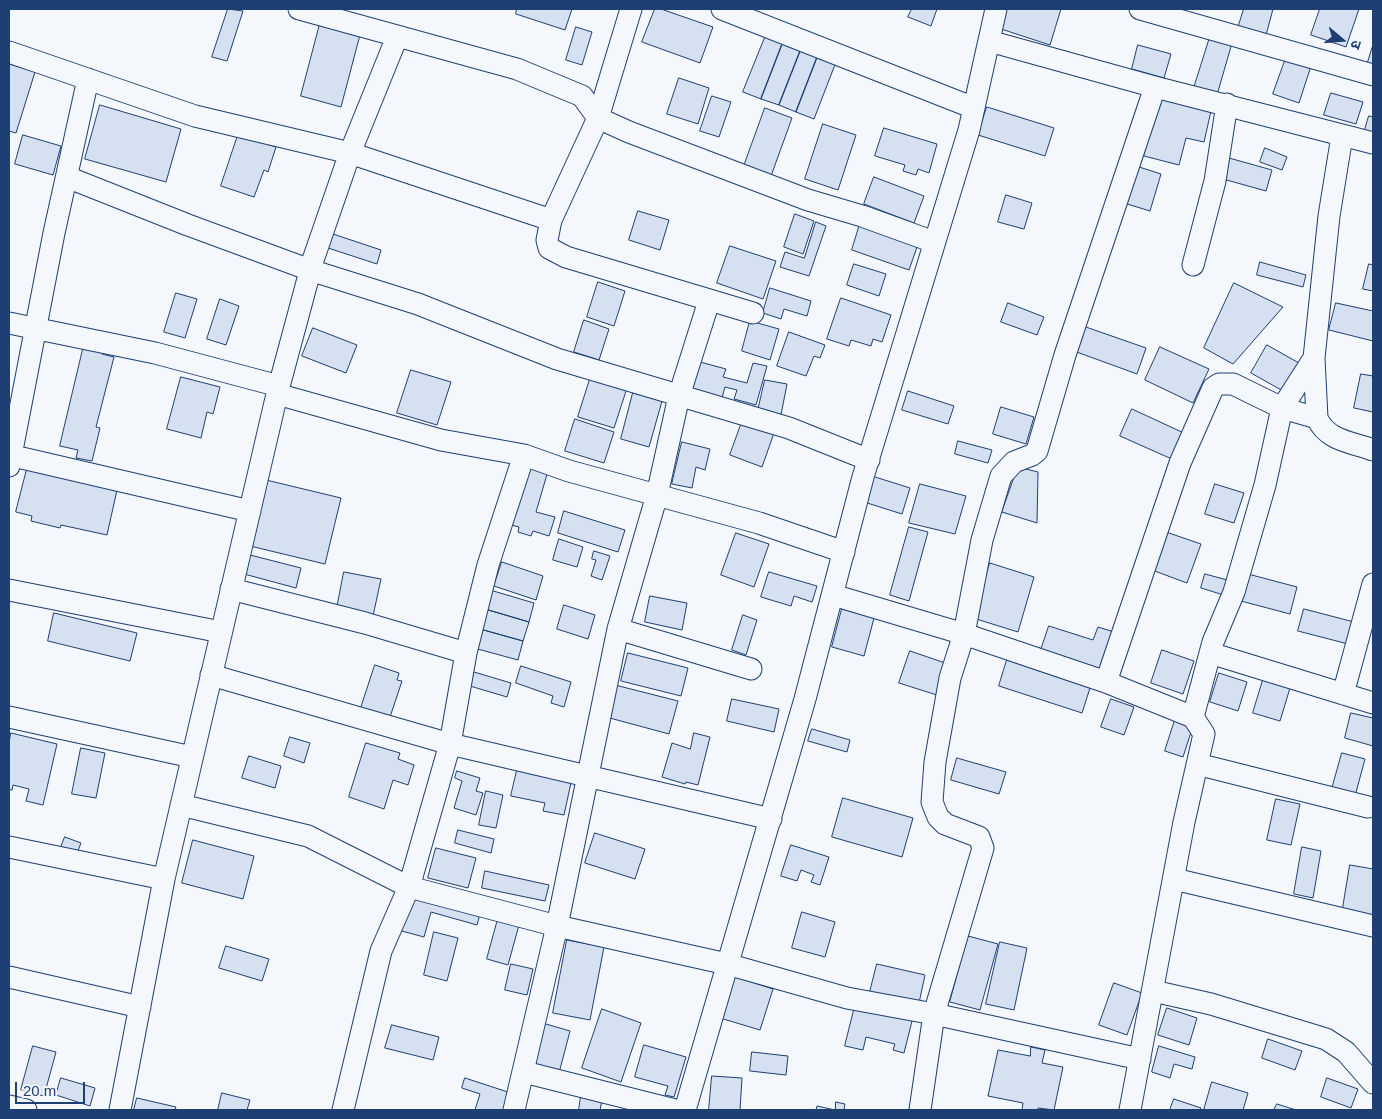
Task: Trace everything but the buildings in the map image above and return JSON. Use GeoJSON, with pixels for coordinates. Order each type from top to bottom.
{"type":"FeatureCollection","features":[{"type":"Feature","properties":{"kind":"street"},"geometry":{"type":"LineString","coordinates":[[299,9],[517,69],[570,89],[582,96],[598,118],[808,200],[862,216],[934,242]]}},
{"type":"Feature","properties":{"kind":"street"},"geometry":{"type":"LineString","coordinates":[[632,9],[598,118],[551,220],[546,240],[549,248],[556,252],[669,286],[709,301],[753,313]]}},
{"type":"Feature","properties":{"kind":"street"},"geometry":{"type":"LineString","coordinates":[[722,9],[974,108]]}},
{"type":"Feature","properties":{"kind":"street"},"geometry":{"type":"LineString","coordinates":[[685,1110],[771,819],[834,595],[868,460],[969,130],[996,9]]}},
{"type":"Feature","properties":{"kind":"street"},"geometry":{"type":"LineString","coordinates":[[1140,9],[1373,75]]}},
{"type":"Feature","properties":{"kind":"street"},"geometry":{"type":"LineString","coordinates":[[120,1110],[164,879],[278,390],[310,270],[350,153],[397,37]]}},
{"type":"Feature","properties":{"kind":"street"},"geometry":{"type":"LineString","coordinates":[[989,41],[1155,87],[1373,143]]}},
{"type":"Feature","properties":{"kind":"street"},"geometry":{"type":"LineString","coordinates":[[9,52],[195,116],[350,153],[551,220]]}},
{"type":"Feature","properties":{"kind":"street"},"geometry":{"type":"LineString","coordinates":[[88,79],[66,177],[10,459],[250,511]]}},
{"type":"Feature","properties":{"kind":"street"},"geometry":{"type":"LineString","coordinates":[[920,1110],[934,1014],[983,848],[978,837],[944,824],[932,802],[935,762],[950,678],[964,634],[982,540],[1001,476],[1014,462],[1037,451],[1065,355],[1155,87]]}},
{"type":"Feature","properties":{"kind":"street"},"geometry":{"type":"LineString","coordinates":[[1193,265],[1215,181],[1227,104]]}},
{"type":"Feature","properties":{"kind":"street"},"geometry":{"type":"LineString","coordinates":[[1342,136],[1329,216],[1314,358],[1316,418],[1320,425],[1337,439],[1373,450]]}},
{"type":"Feature","properties":{"kind":"street"},"geometry":{"type":"LineString","coordinates":[[66,177],[310,270],[418,304],[557,359],[789,428],[868,460]]}},
{"type":"Feature","properties":{"kind":"street"},"geometry":{"type":"LineString","coordinates":[[514,1110],[589,778],[595,736],[618,629],[656,495],[678,396],[709,301]]}},
{"type":"Feature","properties":{"kind":"street"},"geometry":{"type":"LineString","coordinates":[[9,323],[35,330],[155,353],[442,440],[524,455],[569,472],[759,523],[844,552]]}},
{"type":"Feature","properties":{"kind":"street"},"geometry":{"type":"LineString","coordinates":[[1193,717],[1210,653],[1234,592],[1265,485],[1282,408],[1314,358]]}},
{"type":"Feature","properties":{"kind":"street"},"geometry":{"type":"LineString","coordinates":[[1106,682],[1180,463],[1213,388],[1219,384],[1233,384],[1282,408],[1316,418]]}},
{"type":"Feature","properties":{"kind":"street"},"geometry":{"type":"LineString","coordinates":[[343,1110],[381,951],[409,887],[450,744],[466,653],[488,564],[524,455]]}},
{"type":"Feature","properties":{"kind":"street"},"geometry":{"type":"LineString","coordinates":[[1343,694],[1373,584]]}},
{"type":"Feature","properties":{"kind":"street"},"geometry":{"type":"LineString","coordinates":[[231,589],[365,623],[466,653]]}},
{"type":"Feature","properties":{"kind":"street"},"geometry":{"type":"LineString","coordinates":[[9,590],[221,632]]}},
{"type":"Feature","properties":{"kind":"street"},"geometry":{"type":"LineString","coordinates":[[834,595],[964,634],[1106,682],[1193,717],[1204,734],[1130,1110]]}},
{"type":"Feature","properties":{"kind":"street"},"geometry":{"type":"LineString","coordinates":[[618,629],[751,669]]}},
{"type":"Feature","properties":{"kind":"street"},"geometry":{"type":"LineString","coordinates":[[1210,653],[1373,703]]}},
{"type":"Feature","properties":{"kind":"street"},"geometry":{"type":"LineString","coordinates":[[211,675],[450,744],[771,819]]}},
{"type":"Feature","properties":{"kind":"street"},"geometry":{"type":"LineString","coordinates":[[9,717],[192,757]]}},
{"type":"Feature","properties":{"kind":"street"},"geometry":{"type":"LineString","coordinates":[[1197,764],[1368,807]]}},
{"type":"Feature","properties":{"kind":"street"},"geometry":{"type":"LineString","coordinates":[[181,805],[308,836],[357,859],[409,887],[557,926],[727,964],[847,998],[934,1014],[1140,1059]]}},
{"type":"Feature","properties":{"kind":"street"},"geometry":{"type":"LineString","coordinates":[[9,847],[164,879]]}},
{"type":"Feature","properties":{"kind":"street"},"geometry":{"type":"LineString","coordinates":[[1174,879],[1373,926]]}},
{"type":"Feature","properties":{"kind":"street"},"geometry":{"type":"LineString","coordinates":[[9,976],[140,1007]]}},
{"type":"Feature","properties":{"kind":"street"},"geometry":{"type":"LineString","coordinates":[[1153,991],[1262,1019],[1326,1039],[1346,1052],[1373,1083]]}},
{"type":"Feature","properties":{"kind":"street"},"geometry":{"type":"LineString","coordinates":[[524,1072],[675,1110]]}},
{"type":"Feature","properties":{"kind":"street"},"geometry":{"type":"LineString","coordinates":[[9,1106],[26,1110]]}}]}
